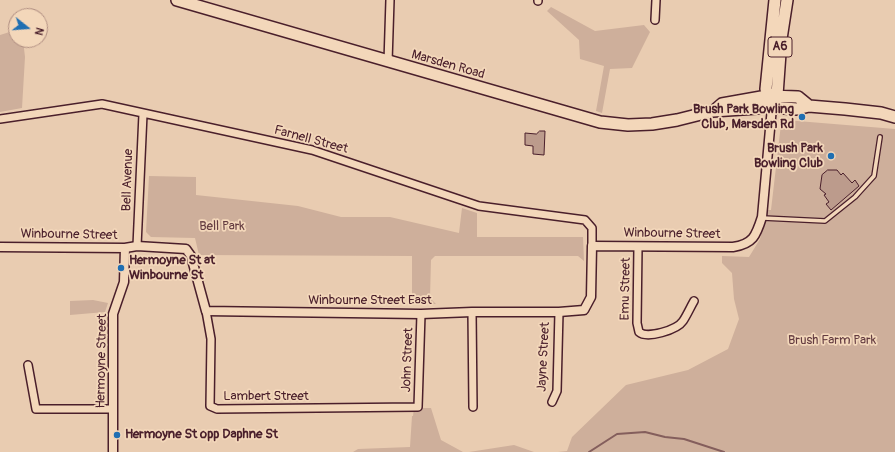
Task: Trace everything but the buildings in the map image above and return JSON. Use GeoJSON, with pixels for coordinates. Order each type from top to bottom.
{"type":"FeatureCollection","features":[{"type":"Feature","properties":{"kind":"main road","name":"Marsden Road"},"geometry":{"type":"LineString","coordinates":[[177,0],[388,62],[588,119],[612,124],[662,123],[714,111],[756,106],[797,109],[809,106],[872,112],[895,117]]}},
{"type":"Feature","properties":{"kind":"main road","name":"A6"},"geometry":{"type":"LineString","coordinates":[[772,96],[766,89],[775,0]]}},
{"type":"Feature","properties":{"kind":"main road","name":"A6"},"geometry":{"type":"LineString","coordinates":[[772,107],[772,96],[787,0]]}},
{"type":"Feature","properties":{"kind":"main road","name":"Marsden Road"},"geometry":{"type":"LineString","coordinates":[[714,111],[722,104],[772,96],[798,97],[809,106]]}},
{"type":"Feature","properties":{"kind":"street"},"geometry":{"type":"LineString","coordinates":[[388,62],[390,0]]}},
{"type":"Feature","properties":{"kind":"street"},"geometry":{"type":"LineString","coordinates":[[656,0],[656,20]]}},
{"type":"Feature","properties":{"kind":"street","name":"Farnell Street"},"geometry":{"type":"LineString","coordinates":[[0,119],[99,104],[312,150],[479,206],[585,220],[592,228],[592,246]]}},
{"type":"Feature","properties":{"kind":"street"},"geometry":{"type":"LineString","coordinates":[[762,218],[772,107]]}},
{"type":"Feature","properties":{"kind":"street","name":"Bell Avenue"},"geometry":{"type":"LineString","coordinates":[[137,246],[143,114]]}},
{"type":"Feature","properties":{"kind":"street","name":"Winbourne Street"},"geometry":{"type":"LineString","coordinates":[[592,246],[733,247],[751,241],[757,233],[762,218]]}},
{"type":"Feature","properties":{"kind":"street"},"geometry":{"type":"LineString","coordinates":[[137,246],[186,249],[191,256],[206,312]]}},
{"type":"Feature","properties":{"kind":"street","name":"Winbourne Street"},"geometry":{"type":"LineString","coordinates":[[0,247],[125,248],[137,246]]}},
{"type":"Feature","properties":{"kind":"street","name":"Winbourne Street East"},"geometry":{"type":"LineString","coordinates":[[206,312],[421,314],[472,312],[559,312],[584,310],[589,303],[592,246]]}},
{"type":"Feature","properties":{"kind":"street","name":"Emu Street"},"geometry":{"type":"LineString","coordinates":[[638,247],[637,323],[639,332],[645,335],[651,335],[680,324],[694,301]]}},
{"type":"Feature","properties":{"kind":"street","name":"Hermoyne Street"},"geometry":{"type":"LineString","coordinates":[[113,452],[113,314],[124,282],[125,248]]}},
{"type":"Feature","properties":{"kind":"street","name":"Lambert Street"},"geometry":{"type":"LineString","coordinates":[[206,312],[211,339],[210,406],[217,409],[418,407]]}},
{"type":"Feature","properties":{"kind":"street"},"geometry":{"type":"LineString","coordinates":[[472,312],[473,407]]}},
{"type":"Feature","properties":{"kind":"street","name":"Jayne Street"},"geometry":{"type":"LineString","coordinates":[[552,402],[557,391],[559,312]]}},
{"type":"Feature","properties":{"kind":"street","name":"John Street"},"geometry":{"type":"LineString","coordinates":[[418,407],[421,314]]}},
{"type":"Feature","properties":{"kind":"street"},"geometry":{"type":"LineString","coordinates":[[28,365],[36,409],[113,409]]}},
{"type":"Feature","properties":{"kind":"lane"},"geometry":{"type":"LineString","coordinates":[[762,218],[825,221],[855,197],[874,176],[880,136]]}},
{"type":"Feature","properties":{"kind":"green space"},"geometry":{"type":"Polygon","coordinates":[[[551,7],[595,31],[644,25],[650,32],[632,68],[610,69],[602,113],[596,111],[604,66],[580,59],[579,40],[547,11],[551,7]]]}},
{"type":"Feature","properties":{"kind":"green space"},"geometry":{"type":"Polygon","coordinates":[[[8,32],[8,48],[24,48],[25,57],[22,108],[0,112],[0,35],[8,32]]]}},
{"type":"Feature","properties":{"kind":"green space","name":"Brush Farm Park"},"geometry":{"type":"Polygon","coordinates":[[[785,120],[895,129],[895,452],[558,452],[567,451],[572,437],[626,385],[688,370],[728,349],[739,319],[734,299],[732,273],[722,263],[722,256],[749,257],[760,239],[767,210],[771,210],[781,124],[785,120]]]}},
{"type":"Feature","properties":{"kind":"green space","name":"Bell Park"},"geometry":{"type":"Polygon","coordinates":[[[149,176],[196,177],[196,195],[298,206],[341,217],[390,217],[459,233],[462,208],[477,213],[477,237],[583,237],[584,261],[578,256],[435,256],[431,260],[430,298],[436,304],[412,303],[412,256],[199,255],[195,238],[151,237],[146,232],[149,176]]]}},
{"type":"Feature","properties":{"kind":"green space"},"geometry":{"type":"Polygon","coordinates":[[[93,300],[108,303],[105,312],[70,315],[70,301],[93,300]]]}},
{"type":"Feature","properties":{"kind":"green space"},"geometry":{"type":"Polygon","coordinates":[[[414,408],[431,408],[441,440],[463,452],[353,452],[358,449],[410,447],[414,408]]]}},
{"type":"Feature","properties":{"kind":"green space"},"geometry":{"type":"Polygon","coordinates":[[[514,445],[534,452],[469,452],[514,445]]]}},
{"type":"Feature","properties":{"kind":"waterway"},"geometry":{"type":"LineString","coordinates":[[589,452],[617,434],[645,432],[665,437],[684,439],[724,452]]}},
{"type":"Feature","properties":{"kind":"place","name":"Brush Park Bowling Club, Marsden Rd"},"geometry":{"type":"Point","coordinates":[802,117]}},
{"type":"Feature","properties":{"kind":"place","name":"Brush Park Bowling Club"},"geometry":{"type":"Point","coordinates":[831,156]}},
{"type":"Feature","properties":{"kind":"place","name":"Hermoyne St at Winbourne St"},"geometry":{"type":"Point","coordinates":[121,268]}},
{"type":"Feature","properties":{"kind":"place","name":"Hermoyne St opp Daphne St"},"geometry":{"type":"Point","coordinates":[117,435]}}]}
